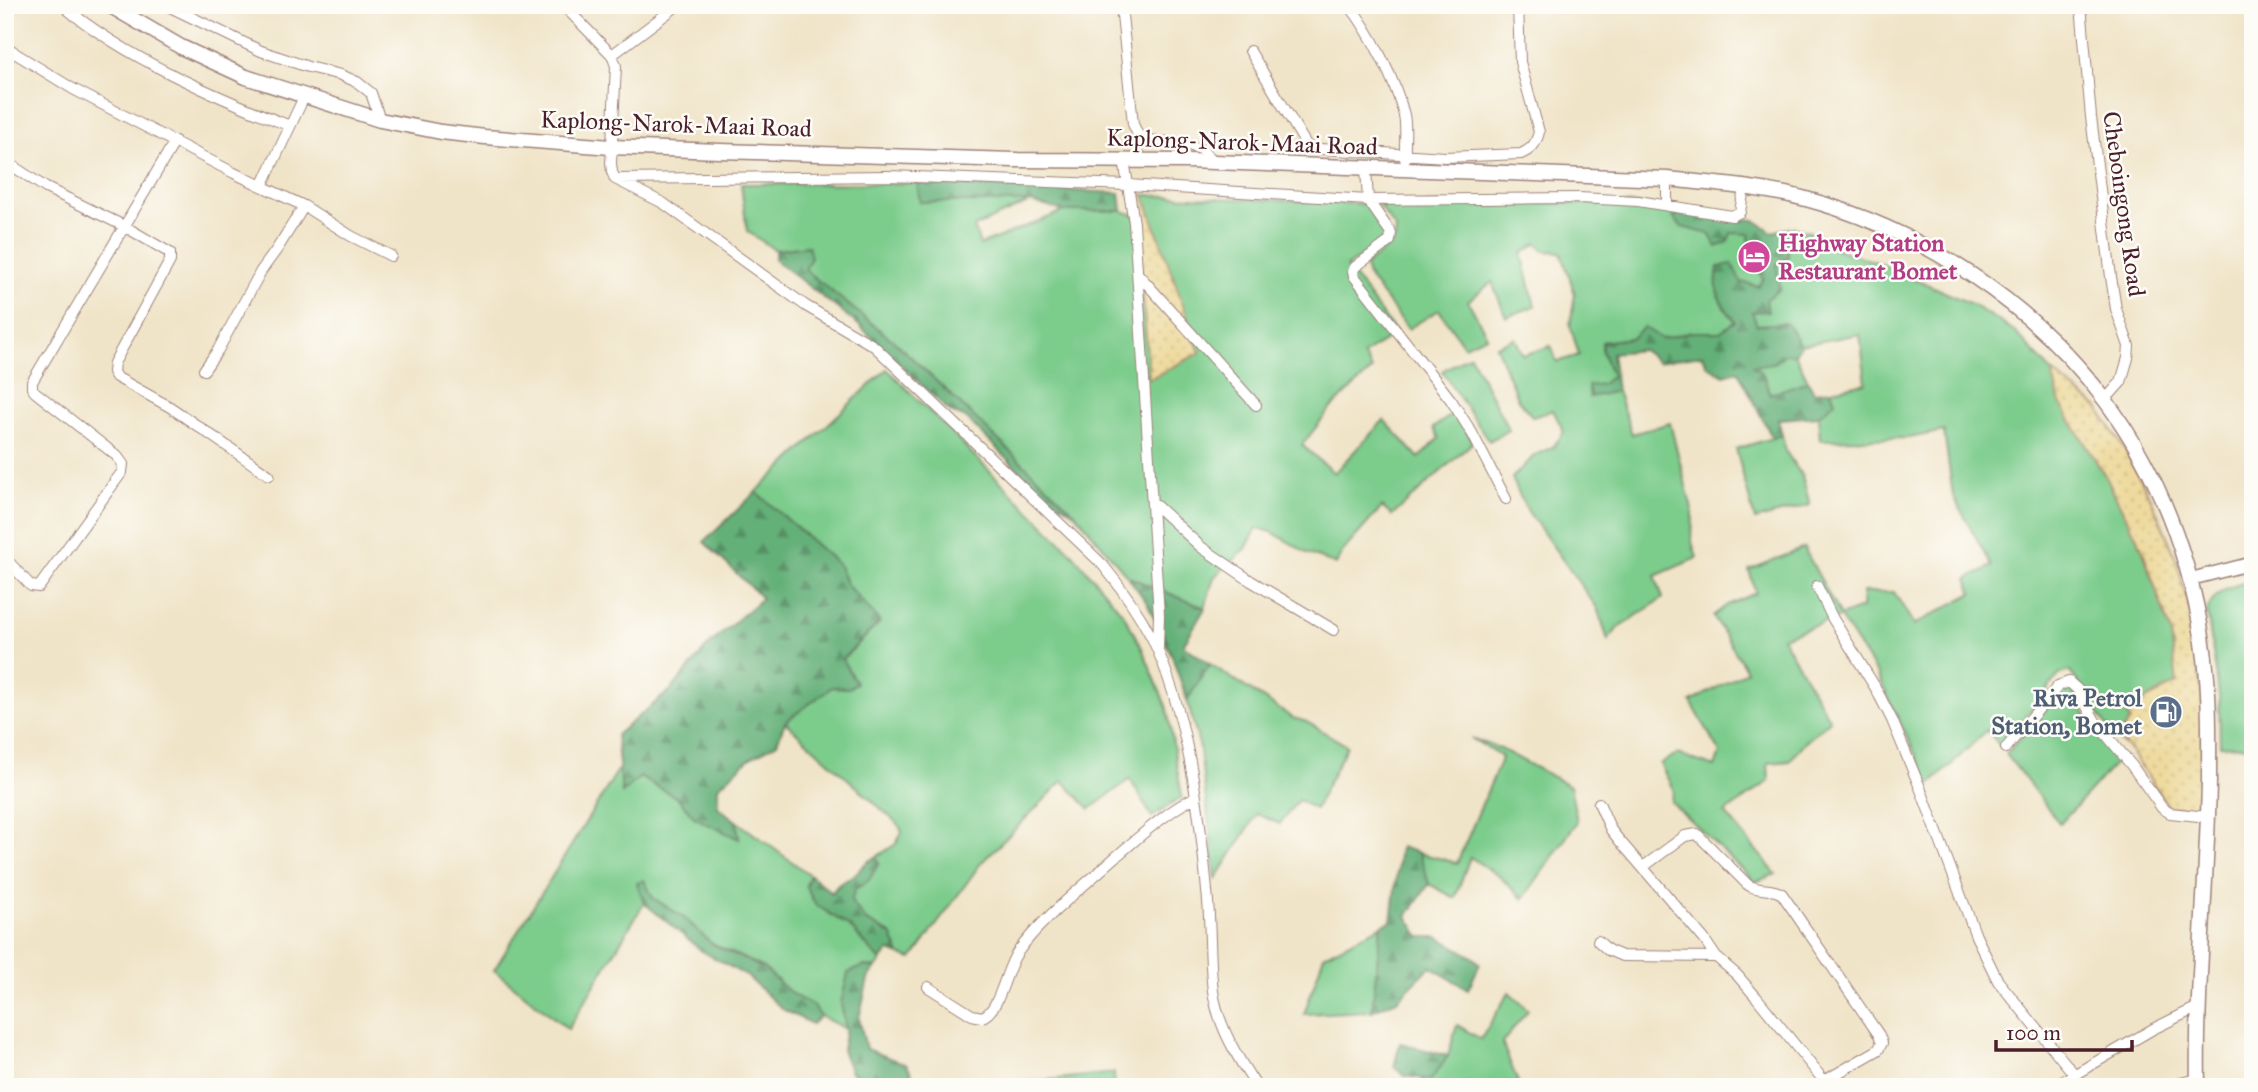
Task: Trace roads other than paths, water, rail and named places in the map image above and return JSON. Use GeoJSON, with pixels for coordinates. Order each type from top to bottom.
{"type":"FeatureCollection","features":[{"type":"Feature","properties":{"kind":"highway","name":"Kaplong-Narok-Maai Road"},"geometry":{"type":"LineString","coordinates":[[109,5],[181,47],[246,77],[380,120],[441,132],[611,147],[1014,160],[1124,160],[1667,179],[1788,194],[1836,208],[1916,241],[1976,278],[2020,311],[2076,366],[2105,400],[2144,463],[2169,517],[2191,579],[2208,690],[2208,817],[2198,1083]]}},
{"type":"Feature","properties":{"kind":"main road"},"geometry":{"type":"LineString","coordinates":[[2191,579],[2253,563]]}},
{"type":"Feature","properties":{"kind":"street"},"geometry":{"type":"LineString","coordinates":[[62,5],[115,42],[180,78],[223,100],[290,126]]}},
{"type":"Feature","properties":{"kind":"street"},"geometry":{"type":"LineString","coordinates":[[75,16],[82,5]]}},
{"type":"Feature","properties":{"kind":"street"},"geometry":{"type":"LineString","coordinates":[[166,5],[261,51],[357,82],[371,93],[380,120]]}},
{"type":"Feature","properties":{"kind":"street"},"geometry":{"type":"LineString","coordinates":[[563,5],[612,55],[616,66],[611,147],[612,172],[615,179],[663,203],[806,306],[874,346],[1102,564],[1132,603],[1153,640],[1184,732],[1200,817],[1210,914],[1213,993],[1232,1046],[1257,1087]]}},
{"type":"Feature","properties":{"kind":"street"},"geometry":{"type":"LineString","coordinates":[[612,55],[678,5]]}},
{"type":"Feature","properties":{"kind":"street"},"geometry":{"type":"LineString","coordinates":[[1121,5],[1133,124],[1138,135],[1149,140],[1185,144],[1201,149],[1216,163]]}},
{"type":"Feature","properties":{"kind":"street"},"geometry":{"type":"LineString","coordinates":[[1349,5],[1366,29],[1398,94],[1405,117],[1405,170]]}},
{"type":"Feature","properties":{"kind":"street"},"geometry":{"type":"LineString","coordinates":[[1250,51],[1307,146],[1445,157],[1521,154],[1532,149],[1539,132],[1520,62],[1518,5]]}},
{"type":"Feature","properties":{"kind":"street","name":"Cheboingong Road"},"geometry":{"type":"LineString","coordinates":[[2081,5],[2091,117],[2111,277],[2116,309],[2129,346],[2129,358],[2121,382],[2105,400]]}},
{"type":"Feature","properties":{"kind":"street"},"geometry":{"type":"LineString","coordinates":[[5,63],[9,49],[73,89],[304,205],[351,236],[391,256]]}},
{"type":"Feature","properties":{"kind":"street"},"geometry":{"type":"LineString","coordinates":[[262,186],[304,97]]}},
{"type":"Feature","properties":{"kind":"street"},"geometry":{"type":"LineString","coordinates":[[5,558],[31,586],[39,587],[123,468],[117,456],[32,388],[35,374],[175,141]]}},
{"type":"Feature","properties":{"kind":"street"},"geometry":{"type":"LineString","coordinates":[[888,176],[891,155]]}},
{"type":"Feature","properties":{"kind":"street"},"geometry":{"type":"LineString","coordinates":[[1124,160],[1134,223],[1138,274],[1159,615],[1157,653]]}},
{"type":"Feature","properties":{"kind":"street"},"geometry":{"type":"LineString","coordinates":[[5,161],[46,188],[124,226],[167,251],[171,257],[114,363],[113,372],[116,377],[194,422],[270,475]]}},
{"type":"Feature","properties":{"kind":"street"},"geometry":{"type":"LineString","coordinates":[[1366,169],[1368,201],[1391,233],[1390,241],[1355,267],[1354,276],[1451,400],[1472,433],[1506,499]]}},
{"type":"Feature","properties":{"kind":"street"},"geometry":{"type":"LineString","coordinates":[[615,179],[888,176],[1128,185],[1368,201],[1579,198],[1638,201],[1737,215],[1740,212],[1744,188]]}},
{"type":"Feature","properties":{"kind":"street"},"geometry":{"type":"LineString","coordinates":[[1667,179],[1667,205]]}},
{"type":"Feature","properties":{"kind":"street"},"geometry":{"type":"LineString","coordinates":[[204,369],[218,350],[261,271],[304,205]]}},
{"type":"Feature","properties":{"kind":"street"},"geometry":{"type":"LineString","coordinates":[[1138,274],[1256,405]]}},
{"type":"Feature","properties":{"kind":"street"},"geometry":{"type":"LineString","coordinates":[[1152,502],[1201,547],[1251,581],[1334,630]]}},
{"type":"Feature","properties":{"kind":"street"},"geometry":{"type":"LineString","coordinates":[[1817,586],[1833,619],[1892,720],[1922,790],[1976,936],[1998,981],[2074,1074]]}},
{"type":"Feature","properties":{"kind":"street"},"geometry":{"type":"LineString","coordinates":[[2006,748],[2058,686],[2069,682],[2077,689],[2095,721],[2162,808],[2170,813],[2208,817]]}},
{"type":"Feature","properties":{"kind":"street"},"geometry":{"type":"LineString","coordinates":[[928,987],[972,1015],[982,1017],[989,1014],[996,1003],[1008,966],[1040,925],[1161,818],[1195,797]]}},
{"type":"Feature","properties":{"kind":"street"},"geometry":{"type":"LineString","coordinates":[[1599,803],[1611,830],[1704,939],[1716,957],[1758,998],[1827,1084],[1844,1068],[1881,1048],[1879,1035],[1782,894],[1748,885],[1697,834],[1685,836],[1643,867]]}},
{"type":"Feature","properties":{"kind":"street"},"geometry":{"type":"LineString","coordinates":[[1598,941],[1608,950],[1622,956],[1716,957]]}},
{"type":"Feature","properties":{"kind":"street"},"geometry":{"type":"LineString","coordinates":[[2053,1087],[2153,1029],[2200,1006]]}},
{"type":"Feature","properties":{"kind":"street"},"geometry":{"type":"LineString","coordinates":[[2163,1087],[2198,1083]]}},
{"type":"Feature","properties":{"kind":"place","name":"Highway Station Restaurant Bomet"},"geometry":{"type":"Point","coordinates":[1754,257]}},
{"type":"Feature","properties":{"kind":"place","name":"Riva Petrol Station, Bomet"},"geometry":{"type":"Point","coordinates":[2166,712]}}]}
